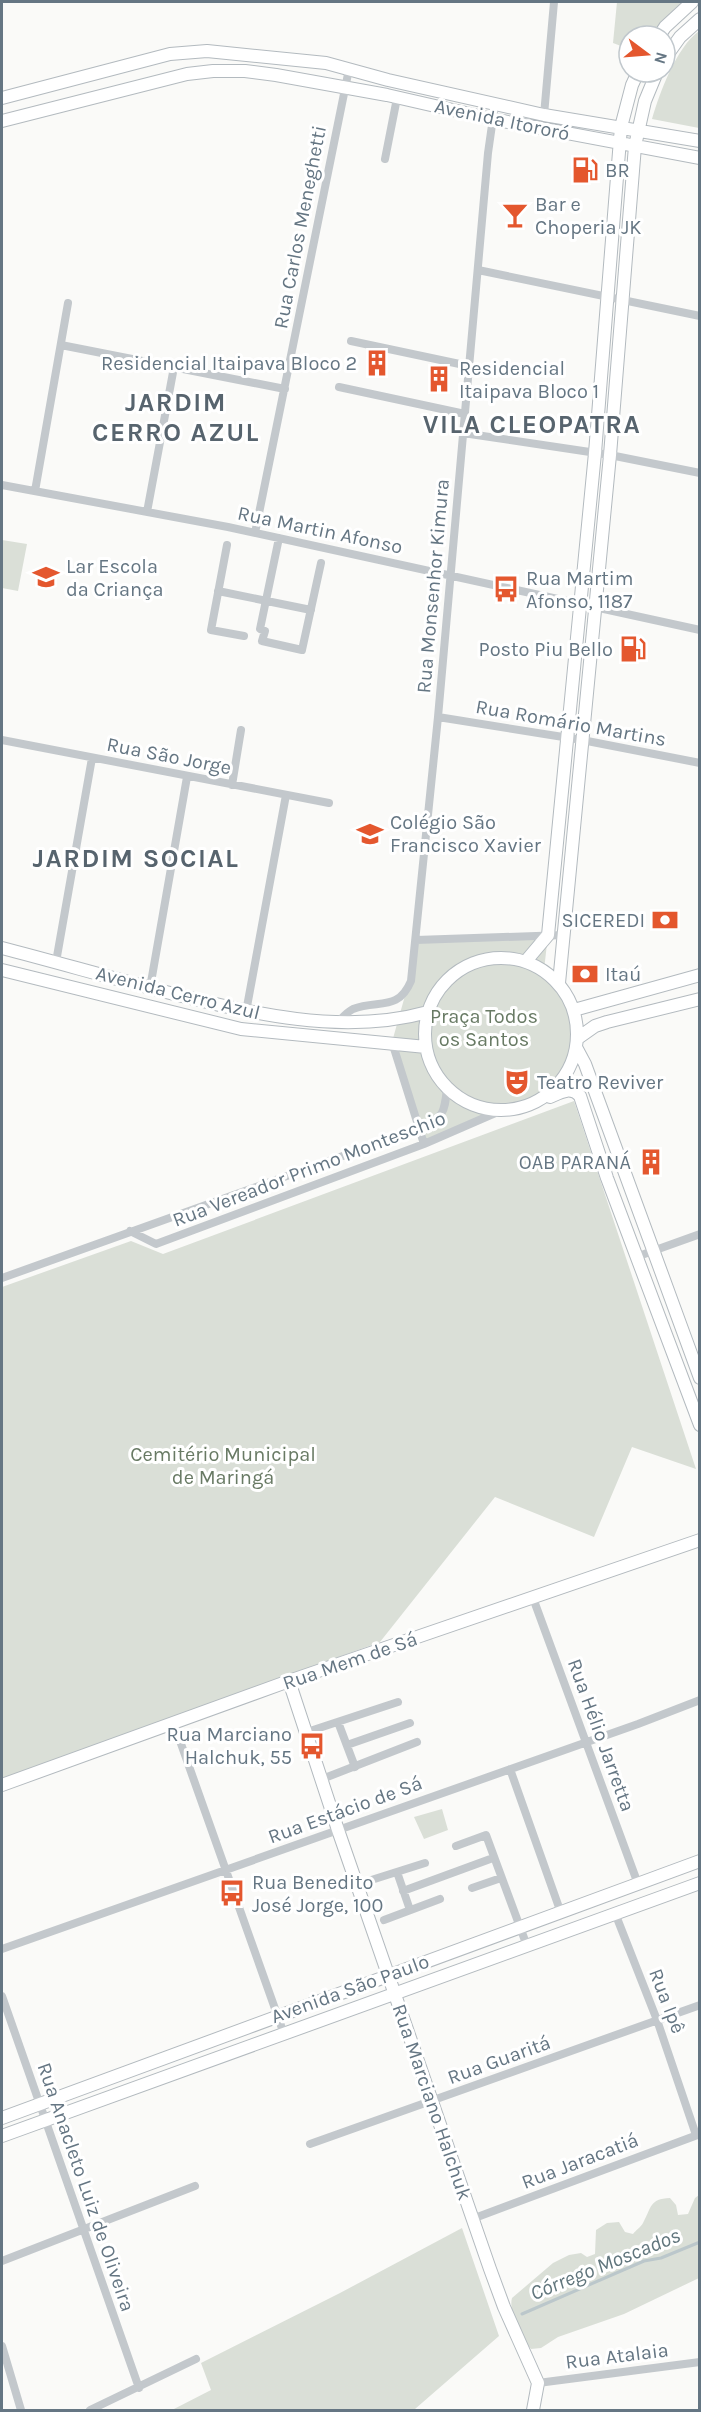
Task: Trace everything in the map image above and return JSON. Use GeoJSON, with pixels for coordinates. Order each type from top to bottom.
{"type":"FeatureCollection","features":[{"type":"Feature","properties":{"kind":"main road"},"geometry":{"type":"LineString","coordinates":[[668,24],[692,2]]}},
{"type":"Feature","properties":{"kind":"main road"},"geometry":{"type":"LineString","coordinates":[[677,41],[699,19]]}},
{"type":"Feature","properties":{"kind":"main road","name":"Avenida Itororó"},"geometry":{"type":"LineString","coordinates":[[2,98],[187,51],[238,53],[349,69],[544,115],[699,141]]}},
{"type":"Feature","properties":{"kind":"main road","name":"Avenida Itororó"},"geometry":{"type":"LineString","coordinates":[[2,121],[146,84],[213,70],[245,71],[345,87],[492,119],[699,158]]}},
{"type":"Feature","properties":{"kind":"main road"},"geometry":{"type":"LineString","coordinates":[[526,961],[548,935],[595,453],[619,144],[632,84]]}},
{"type":"Feature","properties":{"kind":"main road"},"geometry":{"type":"LineString","coordinates":[[559,983],[624,301],[635,146],[645,100],[652,84]]}},
{"type":"Feature","properties":{"kind":"main road","name":"Avenida Cerro Azul"},"geometry":{"type":"LineString","coordinates":[[2,948],[246,1012],[338,1022],[385,1020],[428,1012]]}},
{"type":"Feature","properties":{"kind":"main road"},"geometry":{"type":"LineString","coordinates":[[699,1378],[577,1043],[574,1010],[559,983],[544,970],[526,961],[506,957],[486,959],[457,971],[436,994],[428,1012],[426,1047],[433,1071],[447,1089],[462,1101],[480,1108],[500,1111],[519,1109],[568,1089],[576,1091],[580,1096],[636,1257],[699,1425]]}},
{"type":"Feature","properties":{"kind":"main road","name":"Avenida Cerro Azul"},"geometry":{"type":"LineString","coordinates":[[2,970],[241,1029],[426,1047]]}},
{"type":"Feature","properties":{"kind":"main road"},"geometry":{"type":"LineString","coordinates":[[574,1010],[699,975]]}},
{"type":"Feature","properties":{"kind":"main road"},"geometry":{"type":"LineString","coordinates":[[538,1102],[556,1088],[569,1070],[577,1043],[595,1026],[699,999]]}},
{"type":"Feature","properties":{"kind":"main road"},"geometry":{"type":"LineString","coordinates":[[285,1033],[287,1017]]}},
{"type":"Feature","properties":{"kind":"main road","name":"Rua Mem de Sá"},"geometry":{"type":"LineString","coordinates":[[2,1785],[290,1681],[699,1540]]}},
{"type":"Feature","properties":{"kind":"main road","name":"Rua Marciano Halchuk"},"geometry":{"type":"LineString","coordinates":[[290,1681],[338,1830],[472,2219],[501,2299],[538,2383]]}},
{"type":"Feature","properties":{"kind":"main road","name":"Avenida São Paulo"},"geometry":{"type":"LineString","coordinates":[[2,2118],[520,1929],[699,1861]]}},
{"type":"Feature","properties":{"kind":"main road","name":"Avenida São Paulo"},"geometry":{"type":"LineString","coordinates":[[2,2136],[699,1883]]}},
{"type":"Feature","properties":{"kind":"main road"},"geometry":{"type":"LineString","coordinates":[[533,2410],[538,2383]]}},
{"type":"Feature","properties":{"kind":"street"},"geometry":{"type":"LineString","coordinates":[[544,115],[554,2]]}},
{"type":"Feature","properties":{"kind":"street","name":"Rua Carlos Meneghetti"},"geometry":{"type":"LineString","coordinates":[[255,533],[349,69]]}},
{"type":"Feature","properties":{"kind":"street"},"geometry":{"type":"LineString","coordinates":[[385,159],[397,98]]}},
{"type":"Feature","properties":{"kind":"street","name":"Rua Monsenhor Kimura"},"geometry":{"type":"LineString","coordinates":[[338,1022],[356,1008],[400,999],[411,981],[495,104]]}},
{"type":"Feature","properties":{"kind":"street"},"geometry":{"type":"LineString","coordinates":[[478,270],[699,316]]}},
{"type":"Feature","properties":{"kind":"street"},"geometry":{"type":"LineString","coordinates":[[36,491],[68,303]]}},
{"type":"Feature","properties":{"kind":"street"},"geometry":{"type":"LineString","coordinates":[[351,340],[469,366]]}},
{"type":"Feature","properties":{"kind":"street"},"geometry":{"type":"LineString","coordinates":[[61,345],[285,389]]}},
{"type":"Feature","properties":{"kind":"street"},"geometry":{"type":"LineString","coordinates":[[147,512],[174,367]]}},
{"type":"Feature","properties":{"kind":"street"},"geometry":{"type":"LineString","coordinates":[[339,387],[465,414]]}},
{"type":"Feature","properties":{"kind":"street"},"geometry":{"type":"LineString","coordinates":[[463,433],[610,455],[699,473]]}},
{"type":"Feature","properties":{"kind":"street","name":"Rua Martin Afonso"},"geometry":{"type":"LineString","coordinates":[[2,485],[255,533],[699,630]]}},
{"type":"Feature","properties":{"kind":"street"},"geometry":{"type":"LineString","coordinates":[[279,538],[260,629],[265,631],[262,641],[302,650],[321,563]]}},
{"type":"Feature","properties":{"kind":"street"},"geometry":{"type":"LineString","coordinates":[[227,545],[211,630],[244,636]]}},
{"type":"Feature","properties":{"kind":"street"},"geometry":{"type":"LineString","coordinates":[[218,591],[310,610]]}},
{"type":"Feature","properties":{"kind":"street","name":"Rua Romário Martins"},"geometry":{"type":"LineString","coordinates":[[438,717],[582,740],[699,764]]}},
{"type":"Feature","properties":{"kind":"street"},"geometry":{"type":"LineString","coordinates":[[232,785],[241,730]]}},
{"type":"Feature","properties":{"kind":"street","name":"Rua São Jorge"},"geometry":{"type":"LineString","coordinates":[[2,740],[329,803]]}},
{"type":"Feature","properties":{"kind":"street"},"geometry":{"type":"LineString","coordinates":[[56,962],[92,758]]}},
{"type":"Feature","properties":{"kind":"street"},"geometry":{"type":"LineString","coordinates":[[150,988],[187,777]]}},
{"type":"Feature","properties":{"kind":"street"},"geometry":{"type":"LineString","coordinates":[[246,1012],[286,795]]}},
{"type":"Feature","properties":{"kind":"street"},"geometry":{"type":"LineString","coordinates":[[416,940],[564,935]]}},
{"type":"Feature","properties":{"kind":"street"},"geometry":{"type":"LineString","coordinates":[[392,1042],[421,1128],[424,1144]]}},
{"type":"Feature","properties":{"kind":"street","name":"Rua Vereador Primo Monteschio"},"geometry":{"type":"LineString","coordinates":[[2,1278],[421,1128],[441,1117],[445,1110],[447,1089]]}},
{"type":"Feature","properties":{"kind":"street","name":"Rua Vereador Primo Monteschio"},"geometry":{"type":"LineString","coordinates":[[130,1231],[156,1244],[424,1144],[500,1111]]}},
{"type":"Feature","properties":{"kind":"street"},"geometry":{"type":"LineString","coordinates":[[636,1257],[699,1234]]}},
{"type":"Feature","properties":{"kind":"street"},"geometry":{"type":"LineString","coordinates":[[685,1383],[699,1378]]}},
{"type":"Feature","properties":{"kind":"street","name":"Rua Hélio Jarretta"},"geometry":{"type":"LineString","coordinates":[[533,1598],[639,1884]]}},
{"type":"Feature","properties":{"kind":"street","name":"Rua Estácio de Sá"},"geometry":{"type":"LineString","coordinates":[[2,1949],[638,1724],[699,1700]]}},
{"type":"Feature","properties":{"kind":"street"},"geometry":{"type":"LineString","coordinates":[[307,1732],[398,1702]]}},
{"type":"Feature","properties":{"kind":"street"},"geometry":{"type":"LineString","coordinates":[[338,1722],[355,1767]]}},
{"type":"Feature","properties":{"kind":"street"},"geometry":{"type":"LineString","coordinates":[[347,1745],[410,1723]]}},
{"type":"Feature","properties":{"kind":"street"},"geometry":{"type":"LineString","coordinates":[[174,1724],[284,2034]]}},
{"type":"Feature","properties":{"kind":"street"},"geometry":{"type":"LineString","coordinates":[[322,1779],[417,1742]]}},
{"type":"Feature","properties":{"kind":"street"},"geometry":{"type":"LineString","coordinates":[[510,1769],[561,1913]]}},
{"type":"Feature","properties":{"kind":"street"},"geometry":{"type":"LineString","coordinates":[[456,1846],[486,1835],[526,1946]]}},
{"type":"Feature","properties":{"kind":"street"},"geometry":{"type":"LineString","coordinates":[[403,1890],[494,1858]]}},
{"type":"Feature","properties":{"kind":"street"},"geometry":{"type":"LineString","coordinates":[[365,1882],[425,1863]]}},
{"type":"Feature","properties":{"kind":"street"},"geometry":{"type":"LineString","coordinates":[[397,1872],[410,1910]]}},
{"type":"Feature","properties":{"kind":"street"},"geometry":{"type":"LineString","coordinates":[[472,1888],[501,1878]]}},
{"type":"Feature","properties":{"kind":"street"},"geometry":{"type":"LineString","coordinates":[[384,1920],[440,1899]]}},
{"type":"Feature","properties":{"kind":"street","name":"Rua Ipê"},"geometry":{"type":"LineString","coordinates":[[615,1913],[698,2134]]}},
{"type":"Feature","properties":{"kind":"street","name":"Rua Anacleto Luiz de Oliveira"},"geometry":{"type":"LineString","coordinates":[[2,1996],[139,2388]]}},
{"type":"Feature","properties":{"kind":"street","name":"Rua Guaritá"},"geometry":{"type":"LineString","coordinates":[[310,2144],[699,2005]]}},
{"type":"Feature","properties":{"kind":"street","name":"Rua Jaracatiá"},"geometry":{"type":"LineString","coordinates":[[472,2219],[698,2134]]}},
{"type":"Feature","properties":{"kind":"street"},"geometry":{"type":"LineString","coordinates":[[2,2261],[195,2186]]}},
{"type":"Feature","properties":{"kind":"street"},"geometry":{"type":"LineString","coordinates":[[2,2346],[21,2410]]}},
{"type":"Feature","properties":{"kind":"street"},"geometry":{"type":"LineString","coordinates":[[90,2410],[196,2359]]}},
{"type":"Feature","properties":{"kind":"street","name":"Rua Atalaia"},"geometry":{"type":"LineString","coordinates":[[538,2383],[699,2362]]}},
{"type":"Feature","properties":{"kind":"green space"},"geometry":{"type":"Polygon","coordinates":[[[617,2],[692,2],[671,24],[617,24],[617,44],[613,43],[617,2]]]}},
{"type":"Feature","properties":{"kind":"green space"},"geometry":{"type":"Polygon","coordinates":[[[699,31],[699,128],[652,119],[664,84],[677,84],[677,57],[699,31]]]}},
{"type":"Feature","properties":{"kind":"green space"},"geometry":{"type":"Polygon","coordinates":[[[2,540],[27,544],[18,591],[2,588],[2,540]]]}},
{"type":"Feature","properties":{"kind":"green space","name":"Praça Todos os Santos"},"geometry":{"type":"Polygon","coordinates":[[[548,935],[544,970],[559,985],[576,1019],[578,1037],[576,1055],[569,1072],[557,1087],[535,1104],[491,1114],[424,1144],[392,1042],[406,992],[416,940],[548,935]]]}},
{"type":"Feature","properties":{"kind":"green space","name":"Cemitério Municipal de Maringá"},"geometry":{"type":"Polygon","coordinates":[[[574,1101],[696,1469],[632,1447],[594,1537],[495,1497],[380,1642],[2,1779],[2,1287],[131,1241],[163,1254],[574,1101]]]}},
{"type":"Feature","properties":{"kind":"green space"},"geometry":{"type":"Polygon","coordinates":[[[442,1809],[448,1830],[424,1839],[414,1817],[442,1809]]]}},
{"type":"Feature","properties":{"kind":"green space"},"geometry":{"type":"Polygon","coordinates":[[[699,2195],[699,2278],[624,2314],[558,2337],[541,2348],[531,2349],[514,2318],[512,2298],[553,2263],[569,2255],[581,2253],[587,2257],[595,2254],[596,2230],[607,2223],[619,2222],[625,2232],[633,2234],[658,2200],[670,2198],[676,2205],[678,2215],[688,2214],[695,2198],[699,2195]]]}},
{"type":"Feature","properties":{"kind":"green space"},"geometry":{"type":"Polygon","coordinates":[[[462,2228],[499,2336],[415,2409],[172,2410],[211,2390],[201,2363],[462,2228]]]}},
{"type":"Feature","properties":{"kind":"waterway","name":"Córrego Moscados"},"geometry":{"type":"LineString","coordinates":[[522,2314],[644,2261],[661,2258],[700,2242]]}},
{"type":"Feature","properties":{"kind":"place","name":"BR"},"geometry":{"type":"Point","coordinates":[585,170]}},
{"type":"Feature","properties":{"kind":"place","name":"Bar e Choperia JK"},"geometry":{"type":"Point","coordinates":[515,215]}},
{"type":"Feature","properties":{"kind":"place","name":"Residencial Itaipava Bloco 2"},"geometry":{"type":"Point","coordinates":[377,363]}},
{"type":"Feature","properties":{"kind":"place","name":"Residencial Itaipava Bloco 1"},"geometry":{"type":"Point","coordinates":[439,379]}},
{"type":"Feature","properties":{"kind":"place","name":"Lar Escola da Criança"},"geometry":{"type":"Point","coordinates":[46,577]}},
{"type":"Feature","properties":{"kind":"place","name":"Rua Martim Afonso, 1187"},"geometry":{"type":"Point","coordinates":[506,589]}},
{"type":"Feature","properties":{"kind":"place","name":"Posto Piu Bello"},"geometry":{"type":"Point","coordinates":[633,649]}},
{"type":"Feature","properties":{"kind":"place","name":"Colégio São Francisco Xavier"},"geometry":{"type":"Point","coordinates":[370,834]}},
{"type":"Feature","properties":{"kind":"place","name":"SICEREDI"},"geometry":{"type":"Point","coordinates":[665,920]}},
{"type":"Feature","properties":{"kind":"place","name":"Itaú"},"geometry":{"type":"Point","coordinates":[585,974]}},
{"type":"Feature","properties":{"kind":"place","name":"Teatro Reviver"},"geometry":{"type":"Point","coordinates":[517,1082]}},
{"type":"Feature","properties":{"kind":"place","name":"OAB PARANÁ"},"geometry":{"type":"Point","coordinates":[651,1162]}},
{"type":"Feature","properties":{"kind":"place","name":"Rua Marciano Halchuk, 55"},"geometry":{"type":"Point","coordinates":[312,1746]}},
{"type":"Feature","properties":{"kind":"place","name":"Rua Benedito José Jorge, 100"},"geometry":{"type":"Point","coordinates":[232,1893]}},
{"type":"Feature","properties":{"kind":"district","name":"JARDIM CERRO AZUL"},"geometry":{"type":"Point","coordinates":[176,417]}},
{"type":"Feature","properties":{"kind":"district","name":"VILA CLEOPATRA"},"geometry":{"type":"Point","coordinates":[532,424]}},
{"type":"Feature","properties":{"kind":"district","name":"JARDIM SOCIAL"},"geometry":{"type":"Point","coordinates":[136,858]}}]}
